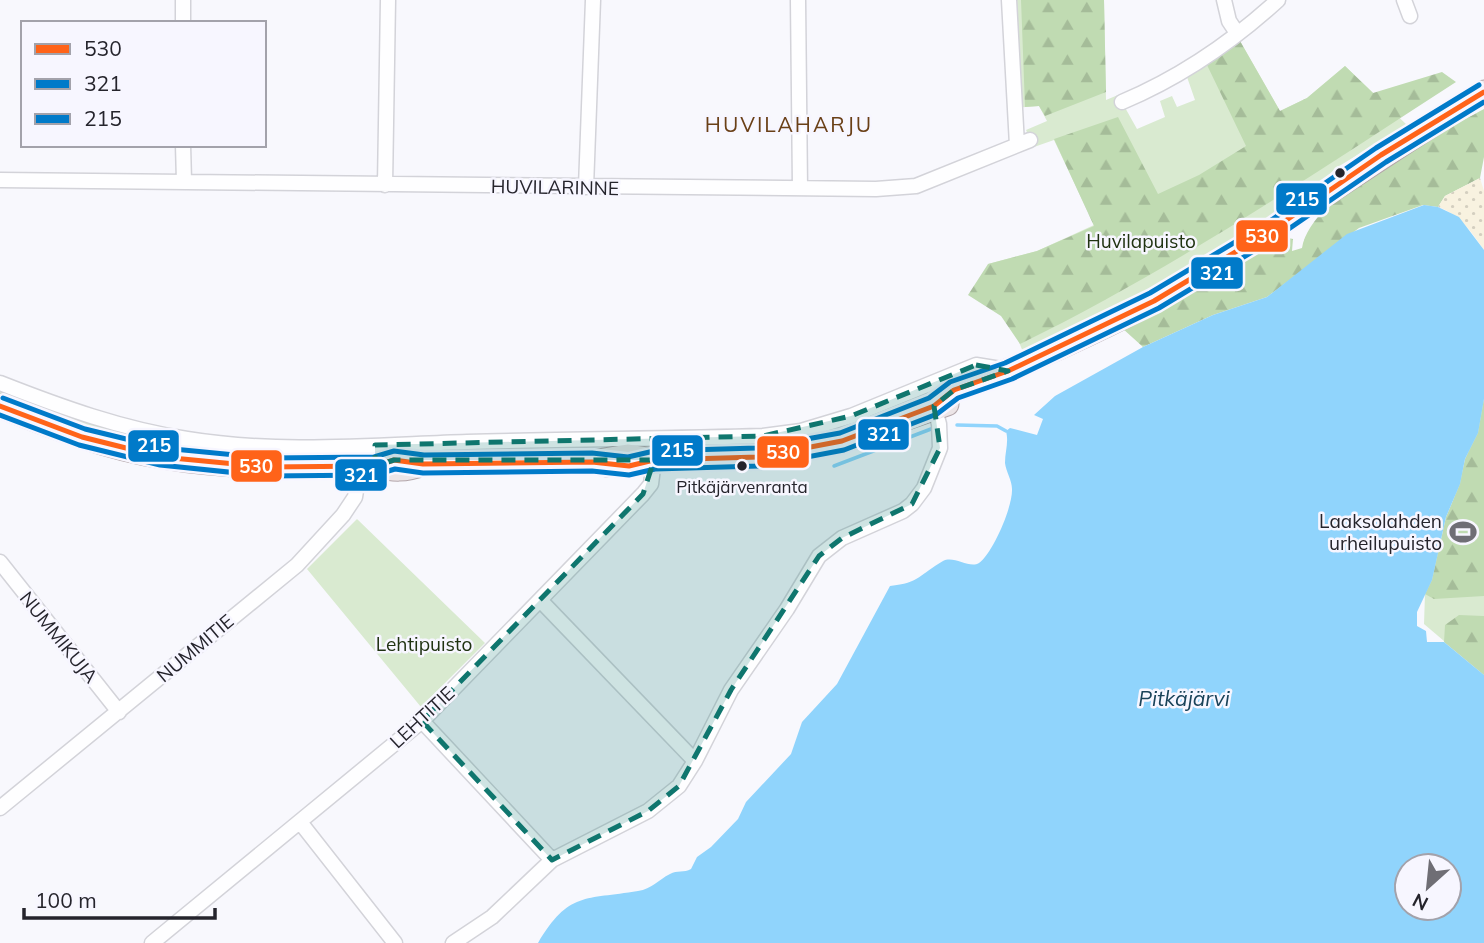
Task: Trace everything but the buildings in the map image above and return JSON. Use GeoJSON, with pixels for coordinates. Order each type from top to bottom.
{"type":"FeatureCollection","features":[{"type":"Feature","properties":{"kind":"main road"},"geometry":{"type":"LineString","coordinates":[[0,406],[82,437],[162,457],[255,466],[370,459],[408,470],[423,464],[592,462],[628,456],[654,460],[758,457],[801,451],[842,441],[965,396],[980,382],[1115,321],[1272,230],[1381,155],[1484,92]]}},
{"type":"Feature","properties":{"kind":"street"},"geometry":{"type":"LineString","coordinates":[[183,0],[183,21]]}},
{"type":"Feature","properties":{"kind":"street"},"geometry":{"type":"LineString","coordinates":[[385,185],[388,0]]}},
{"type":"Feature","properties":{"kind":"street"},"geometry":{"type":"LineString","coordinates":[[586,187],[593,0]]}},
{"type":"Feature","properties":{"kind":"street"},"geometry":{"type":"LineString","coordinates":[[798,0],[800,188]]}},
{"type":"Feature","properties":{"kind":"street","name":"HUVILARINNE"},"geometry":{"type":"LineString","coordinates":[[0,180],[586,187],[916,186],[1024,143],[1009,0]]}},
{"type":"Feature","properties":{"kind":"street"},"geometry":{"type":"LineString","coordinates":[[1224,0],[1229,20],[1237,33]]}},
{"type":"Feature","properties":{"kind":"street"},"geometry":{"type":"LineString","coordinates":[[1122,103],[1158,87],[1194,65],[1278,0]]}},
{"type":"Feature","properties":{"kind":"street"},"geometry":{"type":"LineString","coordinates":[[1404,0],[1410,16]]}},
{"type":"Feature","properties":{"kind":"street"},"geometry":{"type":"LineString","coordinates":[[183,147],[184,181]]}},
{"type":"Feature","properties":{"kind":"street"},"geometry":{"type":"LineString","coordinates":[[0,383],[88,416],[136,430],[189,439],[370,459],[763,436],[801,431],[852,416],[976,365],[1008,371]]}},
{"type":"Feature","properties":{"kind":"street"},"geometry":{"type":"LineString","coordinates":[[453,943],[492,917],[552,860],[648,811],[678,786],[695,761],[731,690],[787,609],[818,556],[842,538],[903,511],[924,488],[940,448],[939,424],[934,406]]}},
{"type":"Feature","properties":{"kind":"street","name":"NUMMITIE"},"geometry":{"type":"LineString","coordinates":[[0,808],[297,565],[343,515],[355,497],[370,459]]}},
{"type":"Feature","properties":{"kind":"street","name":"LEHTITIE"},"geometry":{"type":"LineString","coordinates":[[161,941],[422,721],[643,494],[651,484],[654,460]]}},
{"type":"Feature","properties":{"kind":"street","name":"NUMMIKUJA"},"geometry":{"type":"LineString","coordinates":[[0,562],[119,712]]}},
{"type":"Feature","properties":{"kind":"street"},"geometry":{"type":"LineString","coordinates":[[541,601],[695,761]]}},
{"type":"Feature","properties":{"kind":"street"},"geometry":{"type":"LineString","coordinates":[[422,721],[552,860]]}},
{"type":"Feature","properties":{"kind":"street"},"geometry":{"type":"LineString","coordinates":[[300,822],[395,943]]}},
{"type":"Feature","properties":{"kind":"highlighted area"},"geometry":{"type":"Polygon","coordinates":[[[976,365],[1008,371],[954,390],[934,406],[940,448],[912,504],[842,538],[819,556],[731,690],[679,786],[648,811],[552,860],[422,721],[643,494],[654,460],[394,460],[375,466],[375,445],[763,436],[851,416],[976,365]]]}},
{"type":"Feature","properties":{"kind":"green space","name":"Huvilapuisto"},"geometry":{"type":"Polygon","coordinates":[[[1009,0],[1104,0],[1106,100],[1118,95],[1137,129],[1165,117],[1160,101],[1172,96],[1177,107],[1195,100],[1187,77],[1240,41],[1280,111],[1307,98],[1345,66],[1407,125],[1336,168],[1306,196],[1171,280],[1063,336],[1023,352],[988,264],[1037,251],[1094,225],[1054,140],[1034,147],[1026,130],[1047,121],[1039,106],[1013,108],[1009,0]]]}},
{"type":"Feature","properties":{"kind":"green space"},"geometry":{"type":"Polygon","coordinates":[[[1021,0],[1104,0],[1106,92],[1045,116],[1039,106],[1025,107],[1021,0]]]}},
{"type":"Feature","properties":{"kind":"green space","name":"Huvilapuisto"},"geometry":{"type":"Polygon","coordinates":[[[1240,41],[1280,111],[1307,98],[1345,66],[1373,93],[1442,72],[1456,82],[1187,253],[1020,344],[1001,316],[968,295],[988,264],[1037,251],[1094,226],[1054,139],[1118,117],[1158,194],[1199,175],[1246,146],[1207,65],[1240,41]]]}},
{"type":"Feature","properties":{"kind":"green space"},"geometry":{"type":"Polygon","coordinates":[[[1484,109],[1484,157],[1480,178],[1445,196],[1438,207],[1423,205],[1359,228],[1267,297],[1213,315],[1143,347],[1122,328],[1284,237],[1293,239],[1292,251],[1302,248],[1311,227],[1328,206],[1352,186],[1408,150],[1484,109]]]}},
{"type":"Feature","properties":{"kind":"green space"},"geometry":{"type":"Polygon","coordinates":[[[944,382],[947,387],[870,422],[781,447],[624,451],[623,441],[770,438],[944,382]]]}},
{"type":"Feature","properties":{"kind":"green space"},"geometry":{"type":"Polygon","coordinates":[[[0,387],[101,426],[366,454],[216,456],[135,445],[0,398],[0,387]]]}},
{"type":"Feature","properties":{"kind":"green space","name":"Laaksolahden urheilupuisto"},"geometry":{"type":"Polygon","coordinates":[[[1484,399],[1484,675],[1424,624],[1425,594],[1484,399]]]}},
{"type":"Feature","properties":{"kind":"green space","name":"Laaksolahden urheilupuisto"},"geometry":{"type":"Polygon","coordinates":[[[1484,399],[1484,596],[1434,599],[1425,594],[1432,580],[1446,517],[1460,484],[1465,459],[1478,433],[1484,399]]]}},
{"type":"Feature","properties":{"kind":"green space","name":"Lehtipuisto"},"geometry":{"type":"Polygon","coordinates":[[[357,519],[485,643],[421,707],[307,569],[357,519]]]}},
{"type":"Feature","properties":{"kind":"green space"},"geometry":{"type":"Polygon","coordinates":[[[1459,615],[1484,616],[1484,675],[1444,642],[1445,625],[1459,615]]]}},
{"type":"Feature","properties":{"kind":"sand"},"geometry":{"type":"Polygon","coordinates":[[[1480,178],[1484,191],[1484,250],[1459,219],[1438,207],[1445,196],[1480,178]]]}},
{"type":"Feature","properties":{"kind":"water","name":"Pitkäjärvi"},"geometry":{"type":"Polygon","coordinates":[[[1424,205],[1438,207],[1459,217],[1484,250],[1484,399],[1478,433],[1465,459],[1460,484],[1446,517],[1432,580],[1417,612],[1417,626],[1426,631],[1427,642],[1444,642],[1484,675],[1484,943],[538,943],[559,914],[569,906],[591,898],[643,890],[666,876],[691,869],[697,857],[711,847],[738,819],[746,802],[791,754],[802,722],[837,684],[890,586],[914,580],[943,561],[975,564],[984,558],[1001,529],[1011,497],[1012,486],[1005,463],[1006,431],[1010,428],[1037,435],[1043,419],[1034,415],[1055,396],[1143,347],[1213,315],[1267,297],[1347,234],[1424,205]]]}},
{"type":"Feature","properties":{"kind":"waterway"},"geometry":{"type":"LineString","coordinates":[[957,425],[997,426],[1006,431]]}},
{"type":"Feature","properties":{"kind":"waterway"},"geometry":{"type":"LineString","coordinates":[[834,466],[931,429]]}},
{"type":"Feature","properties":{"kind":"transit line","name":"215"},"geometry":{"type":"LineString","coordinates":[[3,398],[85,429],[163,448],[267,458],[374,457],[394,451],[424,455],[592,453],[628,457],[654,451],[757,448],[840,433],[929,398],[950,382],[1005,363],[1150,293],[1267,223],[1376,148],[1479,85]]}},
{"type":"Feature","properties":{"kind":"transit line","name":"530"},"geometry":{"type":"LineString","coordinates":[[0,406],[82,437],[162,457],[267,467],[375,466],[394,460],[423,464],[592,462],[629,466],[654,460],[758,457],[842,441],[934,406],[954,390],[1008,371],[1154,301],[1272,230],[1381,155],[1484,92]]}},
{"type":"Feature","properties":{"kind":"transit line","name":"321"},"geometry":{"type":"LineString","coordinates":[[0,415],[79,445],[160,465],[267,476],[375,475],[395,469],[423,473],[592,471],[629,475],[655,469],[759,466],[844,450],[937,414],[958,398],[1012,379],[1159,308],[1277,237],[1386,162],[1484,102]]}},
{"type":"Feature","properties":{"kind":"place","name":"Pitkäjärvenranta"},"geometry":{"type":"Point","coordinates":[742,466]}},
{"type":"Feature","properties":{"kind":"place","name":"Laaksolahden urheilupuisto"},"geometry":{"type":"Point","coordinates":[1463,532]}},
{"type":"Feature","properties":{"kind":"district","name":"HUVILAHARJU"},"geometry":{"type":"Point","coordinates":[789,125]}}]}
